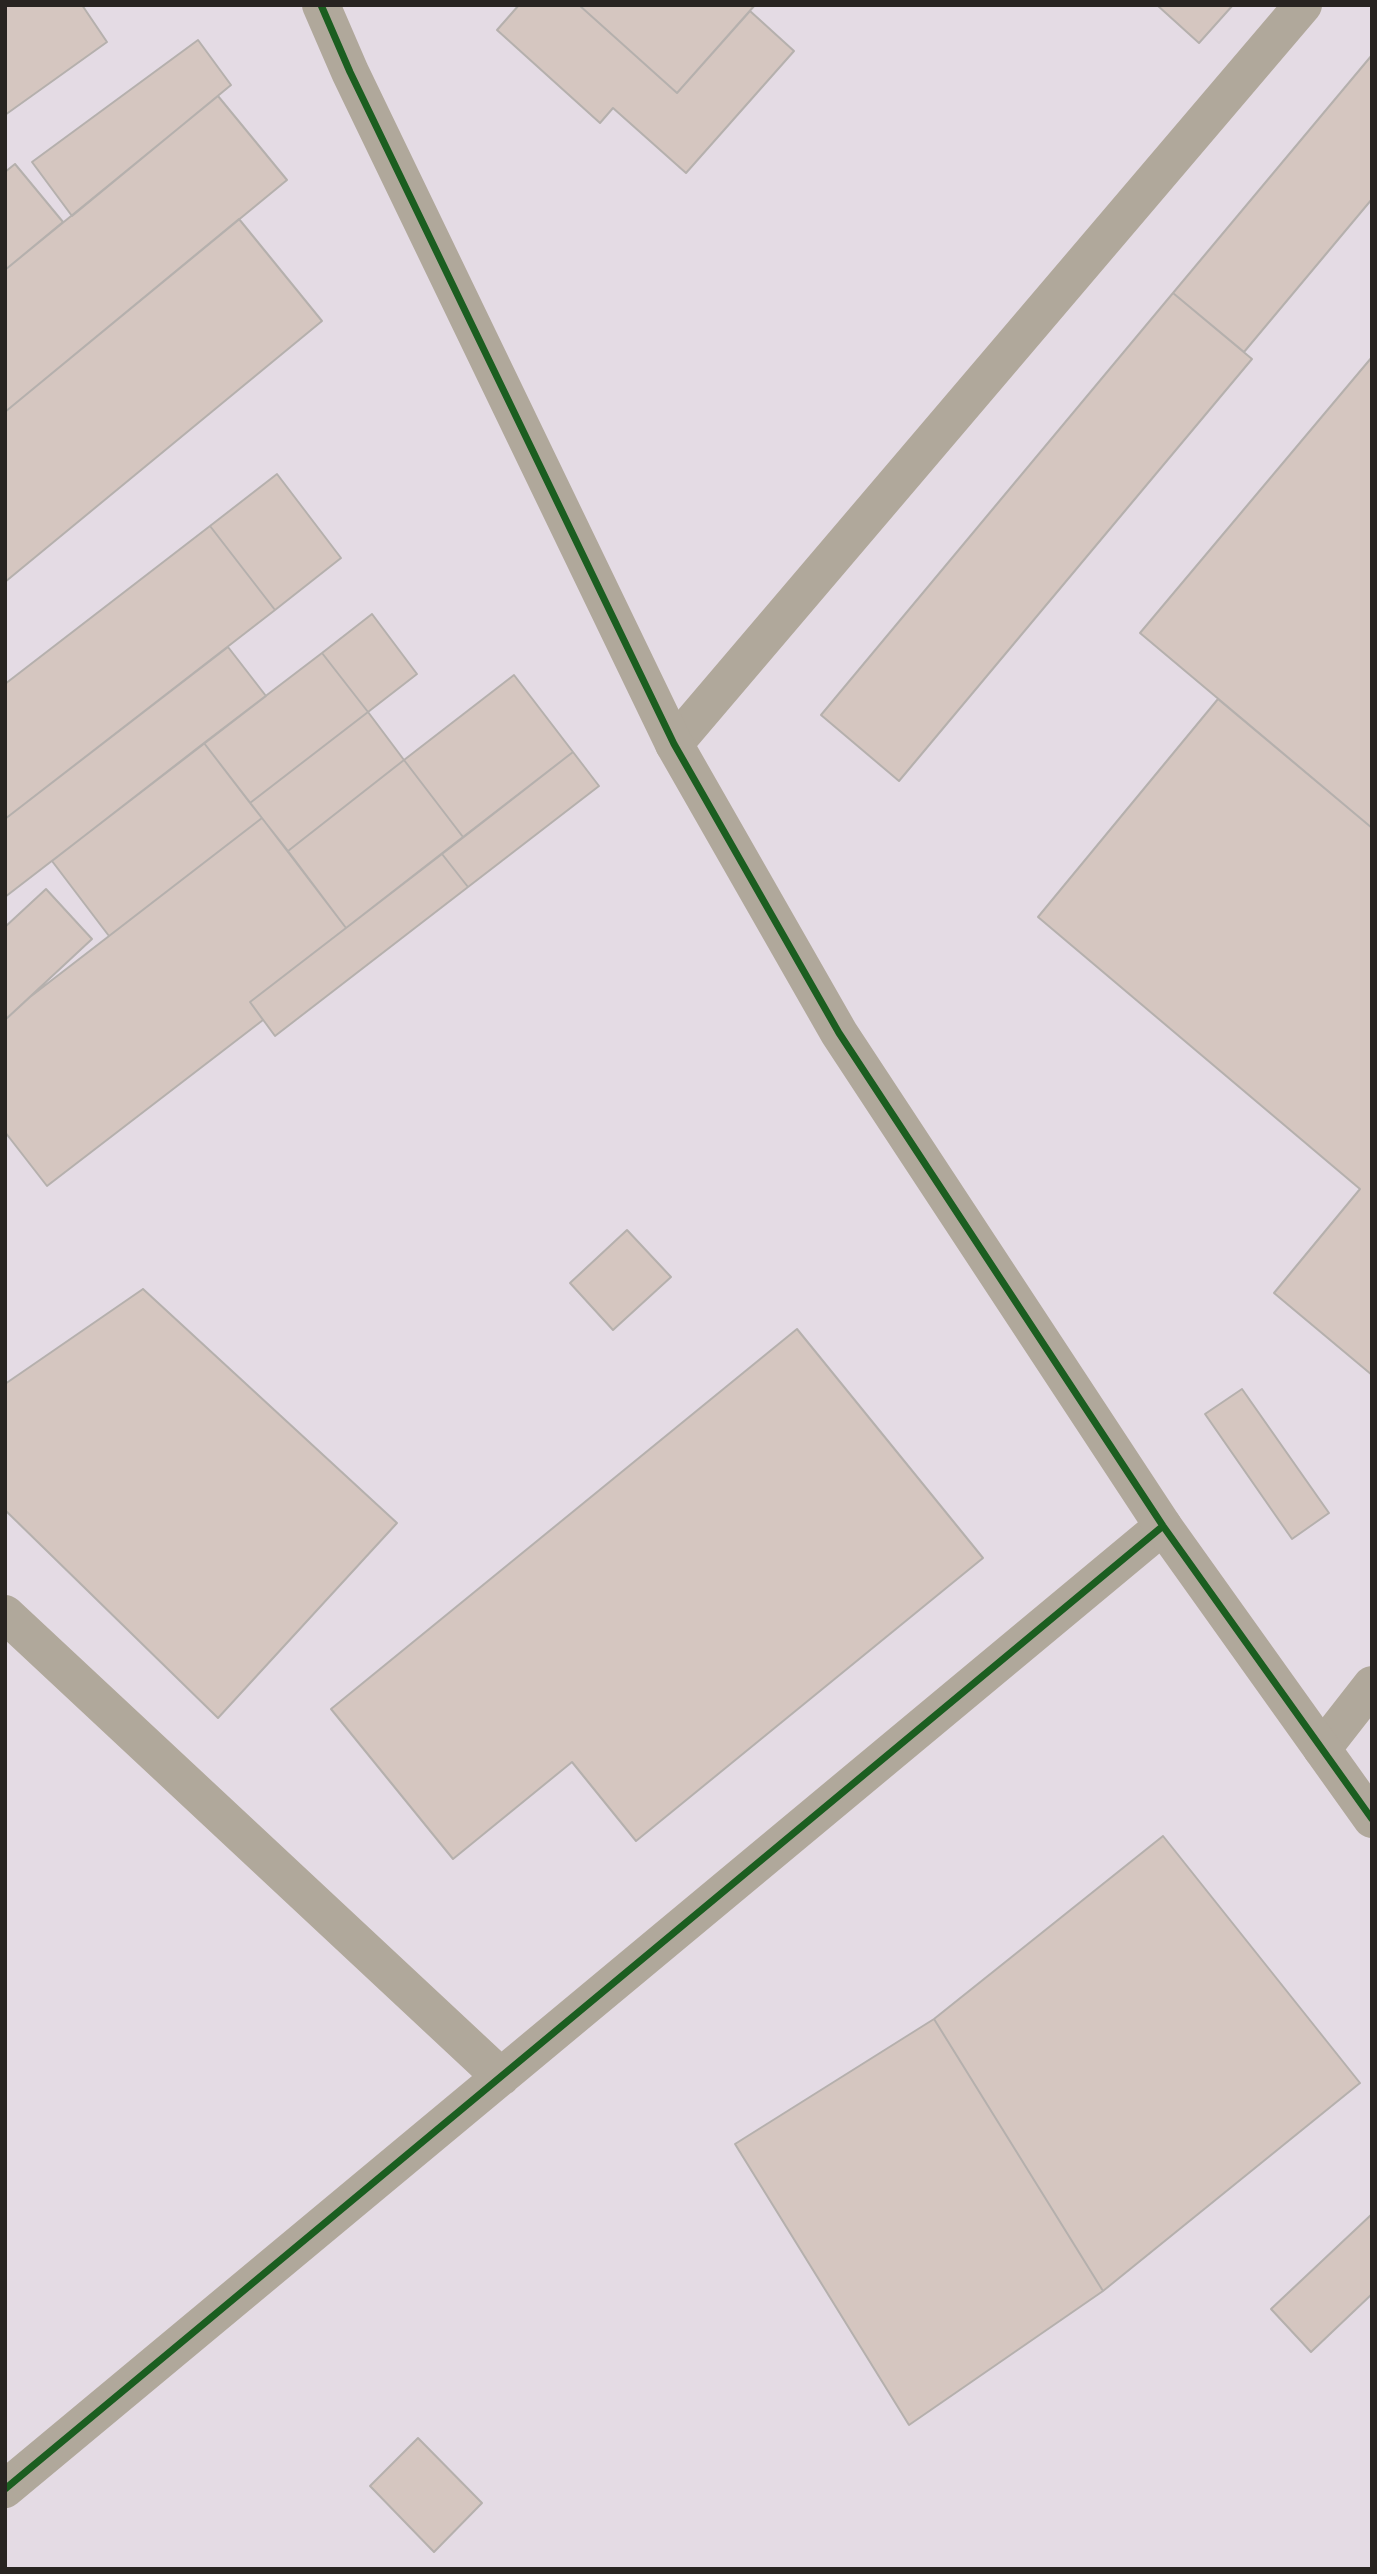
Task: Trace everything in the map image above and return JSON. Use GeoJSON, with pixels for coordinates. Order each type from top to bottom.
{"type":"FeatureCollection","features":[{"type":"Feature","properties":{"kind":"street"},"geometry":{"type":"LineString","coordinates":[[296,5],[350,72]]}},
{"type":"Feature","properties":{"kind":"street"},"geometry":{"type":"LineString","coordinates":[[321,5],[350,72],[674,744],[839,1033],[1163,1526],[1372,1819]]}},
{"type":"Feature","properties":{"kind":"street"},"geometry":{"type":"LineString","coordinates":[[674,744],[1303,5]]}},
{"type":"Feature","properties":{"kind":"street"},"geometry":{"type":"LineString","coordinates":[[5,2488],[1163,1526]]}},
{"type":"Feature","properties":{"kind":"street"},"geometry":{"type":"LineString","coordinates":[[5,1614],[501,2077]]}},
{"type":"Feature","properties":{"kind":"street"},"geometry":{"type":"LineString","coordinates":[[1322,1749],[1372,1685]]}},
{"type":"Feature","properties":{"kind":"shaded area"},"geometry":{"type":"Polygon","coordinates":[[[5,5],[1372,5],[1372,2569],[5,2569],[5,5]]]}},
{"type":"Feature","properties":{"kind":"building"},"geometry":{"type":"Polygon","coordinates":[[[5,5],[82,5],[107,42],[5,115],[5,5]]]}},
{"type":"Feature","properties":{"kind":"building"},"geometry":{"type":"Polygon","coordinates":[[[519,5],[579,5],[677,93],[750,11],[794,51],[686,173],[613,108],[600,123],[497,30],[519,5]]]}},
{"type":"Feature","properties":{"kind":"building"},"geometry":{"type":"Polygon","coordinates":[[[579,5],[755,5],[677,93],[579,5]]]}},
{"type":"Feature","properties":{"kind":"building"},"geometry":{"type":"Polygon","coordinates":[[[1157,5],[1233,5],[1199,43],[1157,5]]]}},
{"type":"Feature","properties":{"kind":"building"},"geometry":{"type":"Polygon","coordinates":[[[198,40],[231,85],[72,216],[32,162],[198,40]]]}},
{"type":"Feature","properties":{"kind":"building"},"geometry":{"type":"Polygon","coordinates":[[[1372,55],[1372,199],[1244,352],[1173,293],[1372,55]]]}},
{"type":"Feature","properties":{"kind":"building"},"geometry":{"type":"Polygon","coordinates":[[[218,96],[287,180],[5,412],[5,270],[218,96]]]}},
{"type":"Feature","properties":{"kind":"building"},"geometry":{"type":"Polygon","coordinates":[[[15,164],[63,222],[5,270],[5,172],[15,164]]]}},
{"type":"Feature","properties":{"kind":"building"},"geometry":{"type":"Polygon","coordinates":[[[239,219],[322,321],[5,582],[5,412],[239,219]]]}},
{"type":"Feature","properties":{"kind":"building"},"geometry":{"type":"Polygon","coordinates":[[[1173,293],[1252,359],[899,781],[821,715],[1173,293]]]}},
{"type":"Feature","properties":{"kind":"building"},"geometry":{"type":"Polygon","coordinates":[[[1372,357],[1372,828],[1140,633],[1372,357]]]}},
{"type":"Feature","properties":{"kind":"building"},"geometry":{"type":"Polygon","coordinates":[[[277,474],[341,558],[275,610],[210,526],[277,474]]]}},
{"type":"Feature","properties":{"kind":"building"},"geometry":{"type":"Polygon","coordinates":[[[210,526],[275,610],[5,819],[5,684],[210,526]]]}},
{"type":"Feature","properties":{"kind":"building"},"geometry":{"type":"Polygon","coordinates":[[[372,614],[417,674],[368,712],[322,653],[372,614]]]}},
{"type":"Feature","properties":{"kind":"building"},"geometry":{"type":"Polygon","coordinates":[[[228,647],[266,696],[5,897],[5,819],[228,647]]]}},
{"type":"Feature","properties":{"kind":"building"},"geometry":{"type":"Polygon","coordinates":[[[322,653],[368,712],[250,803],[204,743],[322,653]]]}},
{"type":"Feature","properties":{"kind":"building"},"geometry":{"type":"Polygon","coordinates":[[[514,675],[573,752],[463,837],[404,760],[514,675]]]}},
{"type":"Feature","properties":{"kind":"building"},"geometry":{"type":"Polygon","coordinates":[[[1218,699],[1372,828],[1372,1375],[1274,1293],[1360,1189],[1038,917],[1218,699]]]}},
{"type":"Feature","properties":{"kind":"building"},"geometry":{"type":"Polygon","coordinates":[[[368,712],[404,760],[288,851],[250,803],[368,712]]]}},
{"type":"Feature","properties":{"kind":"building"},"geometry":{"type":"Polygon","coordinates":[[[204,743],[262,818],[109,936],[52,861],[204,743]]]}},
{"type":"Feature","properties":{"kind":"building"},"geometry":{"type":"Polygon","coordinates":[[[573,752],[599,786],[468,887],[442,854],[573,752]]]}},
{"type":"Feature","properties":{"kind":"building"},"geometry":{"type":"Polygon","coordinates":[[[404,760],[463,837],[346,928],[288,851],[404,760]]]}},
{"type":"Feature","properties":{"kind":"building"},"geometry":{"type":"Polygon","coordinates":[[[262,818],[346,928],[250,1002],[263,1020],[47,1186],[5,1132],[5,1020],[30,997],[262,818]]]}},
{"type":"Feature","properties":{"kind":"building"},"geometry":{"type":"Polygon","coordinates":[[[442,854],[468,887],[275,1036],[250,1002],[442,854]]]}},
{"type":"Feature","properties":{"kind":"building"},"geometry":{"type":"Polygon","coordinates":[[[46,889],[92,939],[5,1020],[5,927],[46,889]]]}},
{"type":"Feature","properties":{"kind":"building"},"geometry":{"type":"Polygon","coordinates":[[[627,1230],[671,1277],[613,1330],[570,1283],[627,1230]]]}},
{"type":"Feature","properties":{"kind":"building"},"geometry":{"type":"Polygon","coordinates":[[[143,1289],[397,1523],[218,1718],[5,1510],[5,1384],[143,1289]]]}},
{"type":"Feature","properties":{"kind":"building"},"geometry":{"type":"Polygon","coordinates":[[[797,1329],[983,1558],[636,1841],[572,1762],[453,1859],[331,1709],[797,1329]]]}},
{"type":"Feature","properties":{"kind":"building"},"geometry":{"type":"Polygon","coordinates":[[[1242,1389],[1329,1513],[1292,1539],[1205,1414],[1242,1389]]]}},
{"type":"Feature","properties":{"kind":"building"},"geometry":{"type":"Polygon","coordinates":[[[1163,1836],[1360,2083],[1103,2291],[934,2019],[1163,1836]]]}},
{"type":"Feature","properties":{"kind":"building"},"geometry":{"type":"Polygon","coordinates":[[[934,2019],[1103,2291],[909,2425],[735,2144],[934,2019]]]}},
{"type":"Feature","properties":{"kind":"building"},"geometry":{"type":"Polygon","coordinates":[[[1372,2214],[1372,2294],[1311,2352],[1271,2309],[1372,2214]]]}},
{"type":"Feature","properties":{"kind":"building"},"geometry":{"type":"Polygon","coordinates":[[[418,2438],[482,2503],[434,2552],[370,2486],[418,2438]]]}},
{"type":"Feature","properties":{"kind":"cycle path"},"geometry":{"type":"LineString","coordinates":[[321,5],[350,72],[674,744],[839,1033],[1163,1526],[1372,1819]]}},
{"type":"Feature","properties":{"kind":"cycle path"},"geometry":{"type":"LineString","coordinates":[[5,2489],[1163,1526]]}}]}
